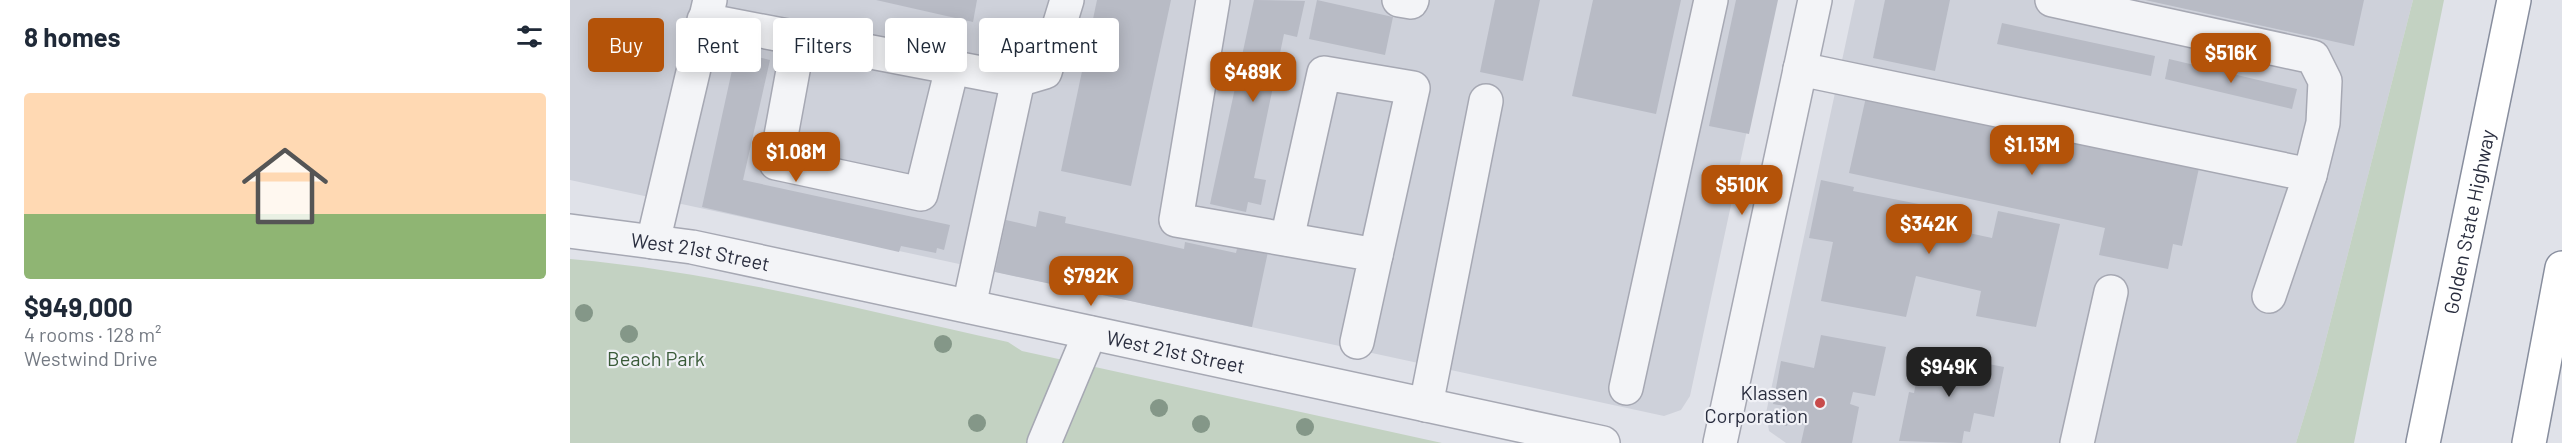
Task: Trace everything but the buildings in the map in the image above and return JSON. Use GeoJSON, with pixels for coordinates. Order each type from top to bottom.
{"type":"FeatureCollection","features":[{"type":"Feature","properties":{"kind":"highway","name":"Golden State Highway"},"geometry":{"type":"LineString","coordinates":[[2423,443],[2514,0]]}},
{"type":"Feature","properties":{"kind":"highway"},"geometry":{"type":"LineString","coordinates":[[2529,443],[2562,268]]}},
{"type":"Feature","properties":{"kind":"street"},"geometry":{"type":"LineString","coordinates":[[967,71],[1018,80],[1045,72],[1067,0]]}},
{"type":"Feature","properties":{"kind":"street"},"geometry":{"type":"LineString","coordinates":[[1213,0],[1176,220],[1376,255]]}},
{"type":"Feature","properties":{"kind":"street"},"geometry":{"type":"LineString","coordinates":[[1399,0],[1411,2],[1412,0]]}},
{"type":"Feature","properties":{"kind":"street"},"geometry":{"type":"LineString","coordinates":[[1626,388],[1711,0]]}},
{"type":"Feature","properties":{"kind":"street"},"geometry":{"type":"LineString","coordinates":[[1720,443],[1815,0]]}},
{"type":"Feature","properties":{"kind":"street"},"geometry":{"type":"LineString","coordinates":[[2052,0],[2313,57],[2325,81],[2323,123],[2310,175],[2269,296]]}},
{"type":"Feature","properties":{"kind":"street"},"geometry":{"type":"LineString","coordinates":[[653,242],[707,10],[773,30]]}},
{"type":"Feature","properties":{"kind":"street"},"geometry":{"type":"LineString","coordinates":[[1800,69],[2310,175]]}},
{"type":"Feature","properties":{"kind":"street"},"geometry":{"type":"LineString","coordinates":[[793,72],[776,163],[921,194],[951,72]]}},
{"type":"Feature","properties":{"kind":"street"},"geometry":{"type":"LineString","coordinates":[[1287,239],[1324,73],[1413,88],[1357,342]]}},
{"type":"Feature","properties":{"kind":"street"},"geometry":{"type":"LineString","coordinates":[[969,306],[1018,80]]}},
{"type":"Feature","properties":{"kind":"street"},"geometry":{"type":"LineString","coordinates":[[1426,405],[1486,101]]}},
{"type":"Feature","properties":{"kind":"street","name":"West 21st Street"},"geometry":{"type":"LineString","coordinates":[[570,231],[692,247],[1426,405],[1491,431],[1603,443]]}},
{"type":"Feature","properties":{"kind":"street"},"geometry":{"type":"LineString","coordinates":[[2077,443],[2111,292]]}},
{"type":"Feature","properties":{"kind":"street"},"geometry":{"type":"LineString","coordinates":[[1044,443],[1090,333]]}},
{"type":"Feature","properties":{"kind":"shaded area"},"geometry":{"type":"Polygon","coordinates":[[[570,0],[1775,0],[1690,396],[1681,410],[1664,416],[570,180],[570,0]]]}},
{"type":"Feature","properties":{"kind":"shaded area"},"geometry":{"type":"Polygon","coordinates":[[[1855,0],[2413,0],[2317,374],[2296,443],[1786,443],[1769,431],[1766,413],[1855,0]]]}},
{"type":"Feature","properties":{"kind":"green space"},"geometry":{"type":"Polygon","coordinates":[[[2413,0],[2444,0],[2354,443],[2296,443],[2317,374],[2413,0]]]}},
{"type":"Feature","properties":{"kind":"green space","name":"Beach Park"},"geometry":{"type":"Polygon","coordinates":[[[570,259],[680,273],[790,293],[1008,342],[1022,351],[1442,443],[570,443],[570,259]]]}},
{"type":"Feature","properties":{"kind":"place","name":"Klassen Corporation"},"geometry":{"type":"Point","coordinates":[1820,403]}}]}
